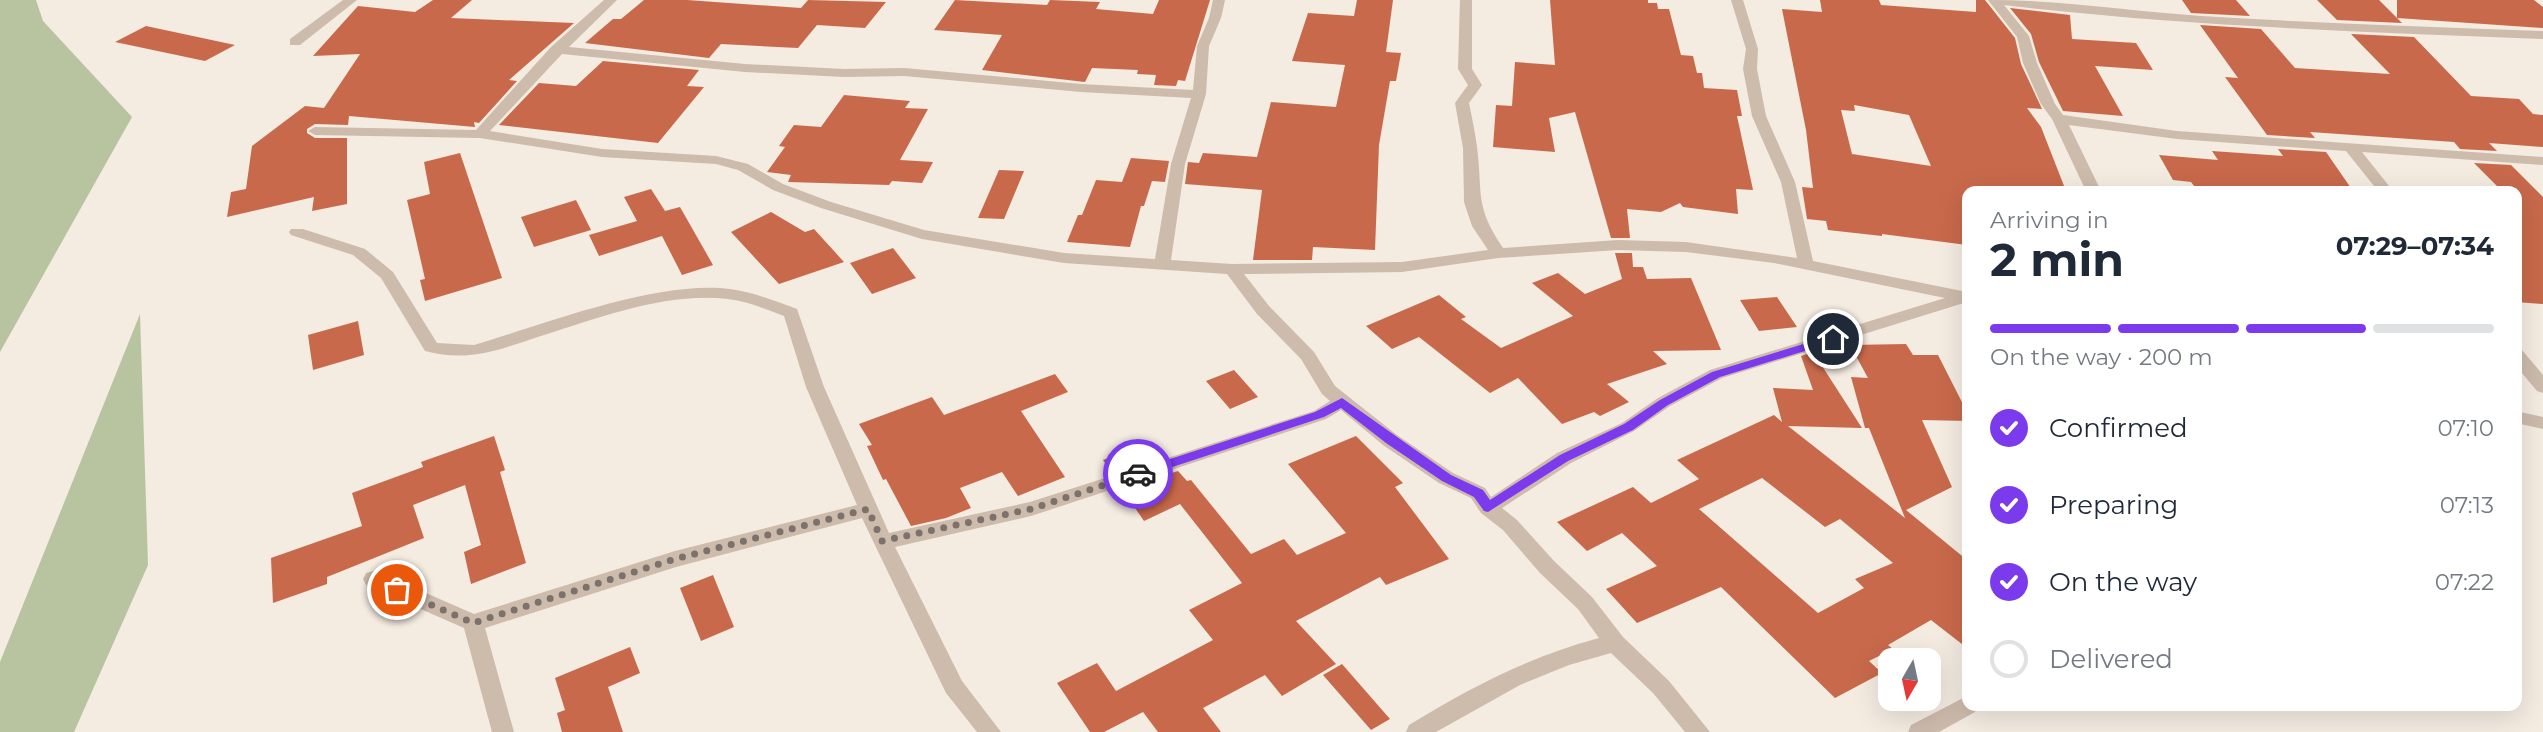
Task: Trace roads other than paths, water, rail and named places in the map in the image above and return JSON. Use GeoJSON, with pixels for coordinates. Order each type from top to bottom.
{"type":"FeatureCollection","features":[{"type":"Feature","properties":{"kind":"street"},"geometry":{"type":"LineString","coordinates":[[295,41],[351,0]]}},
{"type":"Feature","properties":{"kind":"street"},"geometry":{"type":"LineString","coordinates":[[480,134],[537,75],[556,50],[611,0]]}},
{"type":"Feature","properties":{"kind":"street"},"geometry":{"type":"LineString","coordinates":[[1163,262],[1178,164],[1199,94],[1203,46],[1216,18],[1219,0]]}},
{"type":"Feature","properties":{"kind":"street"},"geometry":{"type":"LineString","coordinates":[[1466,0],[1465,69],[1475,85],[1462,103],[1470,148],[1472,202],[1480,226],[1498,253]]}},
{"type":"Feature","properties":{"kind":"street"},"geometry":{"type":"LineString","coordinates":[[1737,0],[1752,49],[1750,69],[1759,116],[1788,182],[1805,264]]}},
{"type":"Feature","properties":{"kind":"street"},"geometry":{"type":"LineString","coordinates":[[1994,0],[2086,11],[2364,28],[2543,35]]}},
{"type":"Feature","properties":{"kind":"street"},"geometry":{"type":"LineString","coordinates":[[1994,0],[2023,36],[2030,63],[2048,104],[2059,119],[2092,186]]}},
{"type":"Feature","properties":{"kind":"street"},"geometry":{"type":"LineString","coordinates":[[556,50],[745,68],[844,73],[904,72],[1081,88],[1199,94]]}},
{"type":"Feature","properties":{"kind":"street"},"geometry":{"type":"LineString","coordinates":[[2059,119],[2177,135],[2543,161]]}},
{"type":"Feature","properties":{"kind":"street"},"geometry":{"type":"LineString","coordinates":[[315,131],[480,134],[602,153],[716,160],[743,167],[778,187],[826,205],[922,234],[1065,257],[1233,269],[1402,267],[1498,253],[1618,245],[1686,247],[1805,264],[1962,296]]}},
{"type":"Feature","properties":{"kind":"street"},"geometry":{"type":"LineString","coordinates":[[2351,148],[2382,186]]}},
{"type":"Feature","properties":{"kind":"street"},"geometry":{"type":"LineString","coordinates":[[297,232],[359,252],[387,275],[431,346],[450,351],[475,351],[645,301],[720,293],[752,299],[791,313],[815,387],[882,541],[954,687],[990,732]]}},
{"type":"Feature","properties":{"kind":"street"},"geometry":{"type":"LineString","coordinates":[[1233,269],[1263,310],[1308,356],[1328,390],[1435,470],[1478,494],[1488,508],[1510,525],[1547,567],[1585,603],[1615,643],[1661,687],[1699,732]]}},
{"type":"Feature","properties":{"kind":"street"},"geometry":{"type":"LineString","coordinates":[[1488,508],[1564,458],[1628,427],[1664,402],[1716,374],[1962,298]]}},
{"type":"Feature","properties":{"kind":"street"},"geometry":{"type":"LineString","coordinates":[[2522,361],[2543,387]]}},
{"type":"Feature","properties":{"kind":"street"},"geometry":{"type":"LineString","coordinates":[[882,541],[1031,509],[1320,415],[1342,402]]}},
{"type":"Feature","properties":{"kind":"street"},"geometry":{"type":"LineString","coordinates":[[2522,418],[2543,423]]}},
{"type":"Feature","properties":{"kind":"street"},"geometry":{"type":"LineString","coordinates":[[373,579],[473,623],[675,559],[868,509]]}},
{"type":"Feature","properties":{"kind":"street"},"geometry":{"type":"LineString","coordinates":[[473,623],[503,732]]}},
{"type":"Feature","properties":{"kind":"street"},"geometry":{"type":"LineString","coordinates":[[1417,732],[1485,691],[1539,668],[1615,643]]}},
{"type":"Feature","properties":{"kind":"street"},"geometry":{"type":"LineString","coordinates":[[1919,732],[1962,708]]}}]}
